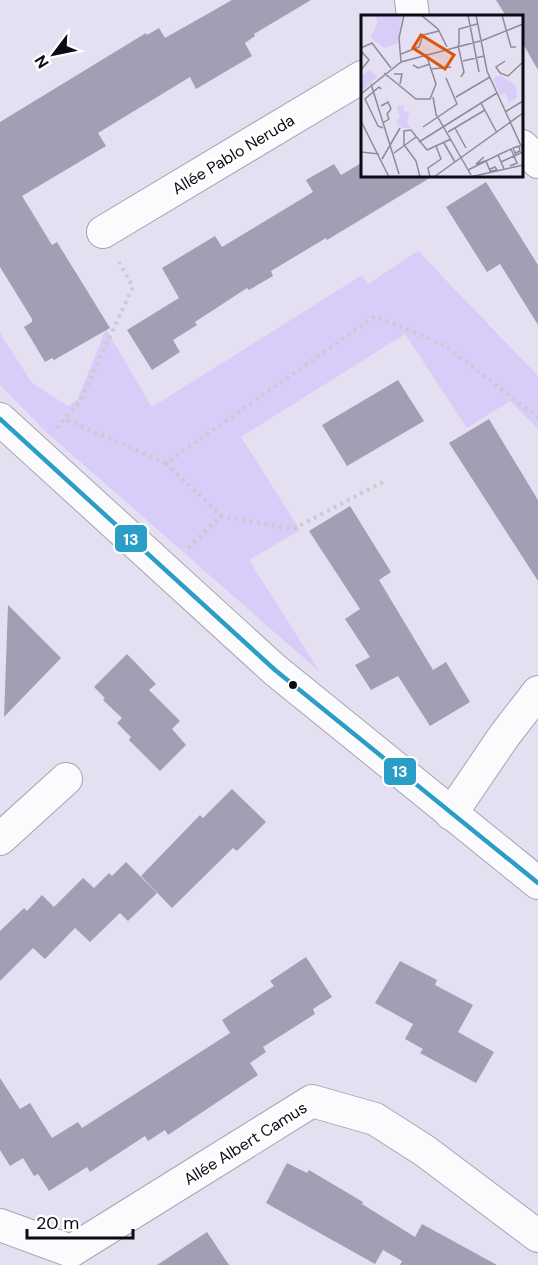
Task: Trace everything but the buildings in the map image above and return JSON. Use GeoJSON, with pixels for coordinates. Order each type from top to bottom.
{"type":"FeatureCollection","features":[{"type":"Feature","properties":{"kind":"street"},"geometry":{"type":"LineString","coordinates":[[411,0],[413,15]]}},
{"type":"Feature","properties":{"kind":"street","name":"Allée Pablo Neruda"},"geometry":{"type":"LineString","coordinates":[[103,232],[361,78]]}},
{"type":"Feature","properties":{"kind":"street"},"geometry":{"type":"LineString","coordinates":[[523,148],[538,162]]}},
{"type":"Feature","properties":{"kind":"street"},"geometry":{"type":"LineString","coordinates":[[0,419],[164,572],[275,670],[538,883]]}},
{"type":"Feature","properties":{"kind":"street"},"geometry":{"type":"LineString","coordinates":[[451,814],[504,736],[538,692]]}},
{"type":"Feature","properties":{"kind":"street"},"geometry":{"type":"LineString","coordinates":[[0,839],[66,779]]}},
{"type":"Feature","properties":{"kind":"street","name":"Allée Albert Camus"},"geometry":{"type":"LineString","coordinates":[[0,1225],[73,1258],[312,1101],[375,1119],[425,1151],[538,1236]]}},
{"type":"Feature","properties":{"kind":"path"},"geometry":{"type":"LineString","coordinates":[[33,452],[66,420],[80,401],[133,287],[103,232]]}},
{"type":"Feature","properties":{"kind":"path"},"geometry":{"type":"LineString","coordinates":[[166,463],[375,316],[446,346],[538,418]]}},
{"type":"Feature","properties":{"kind":"path"},"geometry":{"type":"LineString","coordinates":[[66,420],[166,463],[221,516],[293,529],[383,482]]}},
{"type":"Feature","properties":{"kind":"path"},"geometry":{"type":"LineString","coordinates":[[164,572],[221,516]]}},
{"type":"Feature","properties":{"kind":"shaded area"},"geometry":{"type":"Polygon","coordinates":[[[418,251],[538,376],[538,429],[510,401],[467,428],[405,334],[241,437],[300,530],[249,560],[320,672],[44,430],[0,385],[0,333],[32,383],[68,406],[77,400],[106,329],[152,407],[362,275],[368,284],[418,251]]]}},
{"type":"Feature","properties":{"kind":"transit line","name":"13"},"geometry":{"type":"LineString","coordinates":[[0,419],[275,670],[538,883]]}}]}
